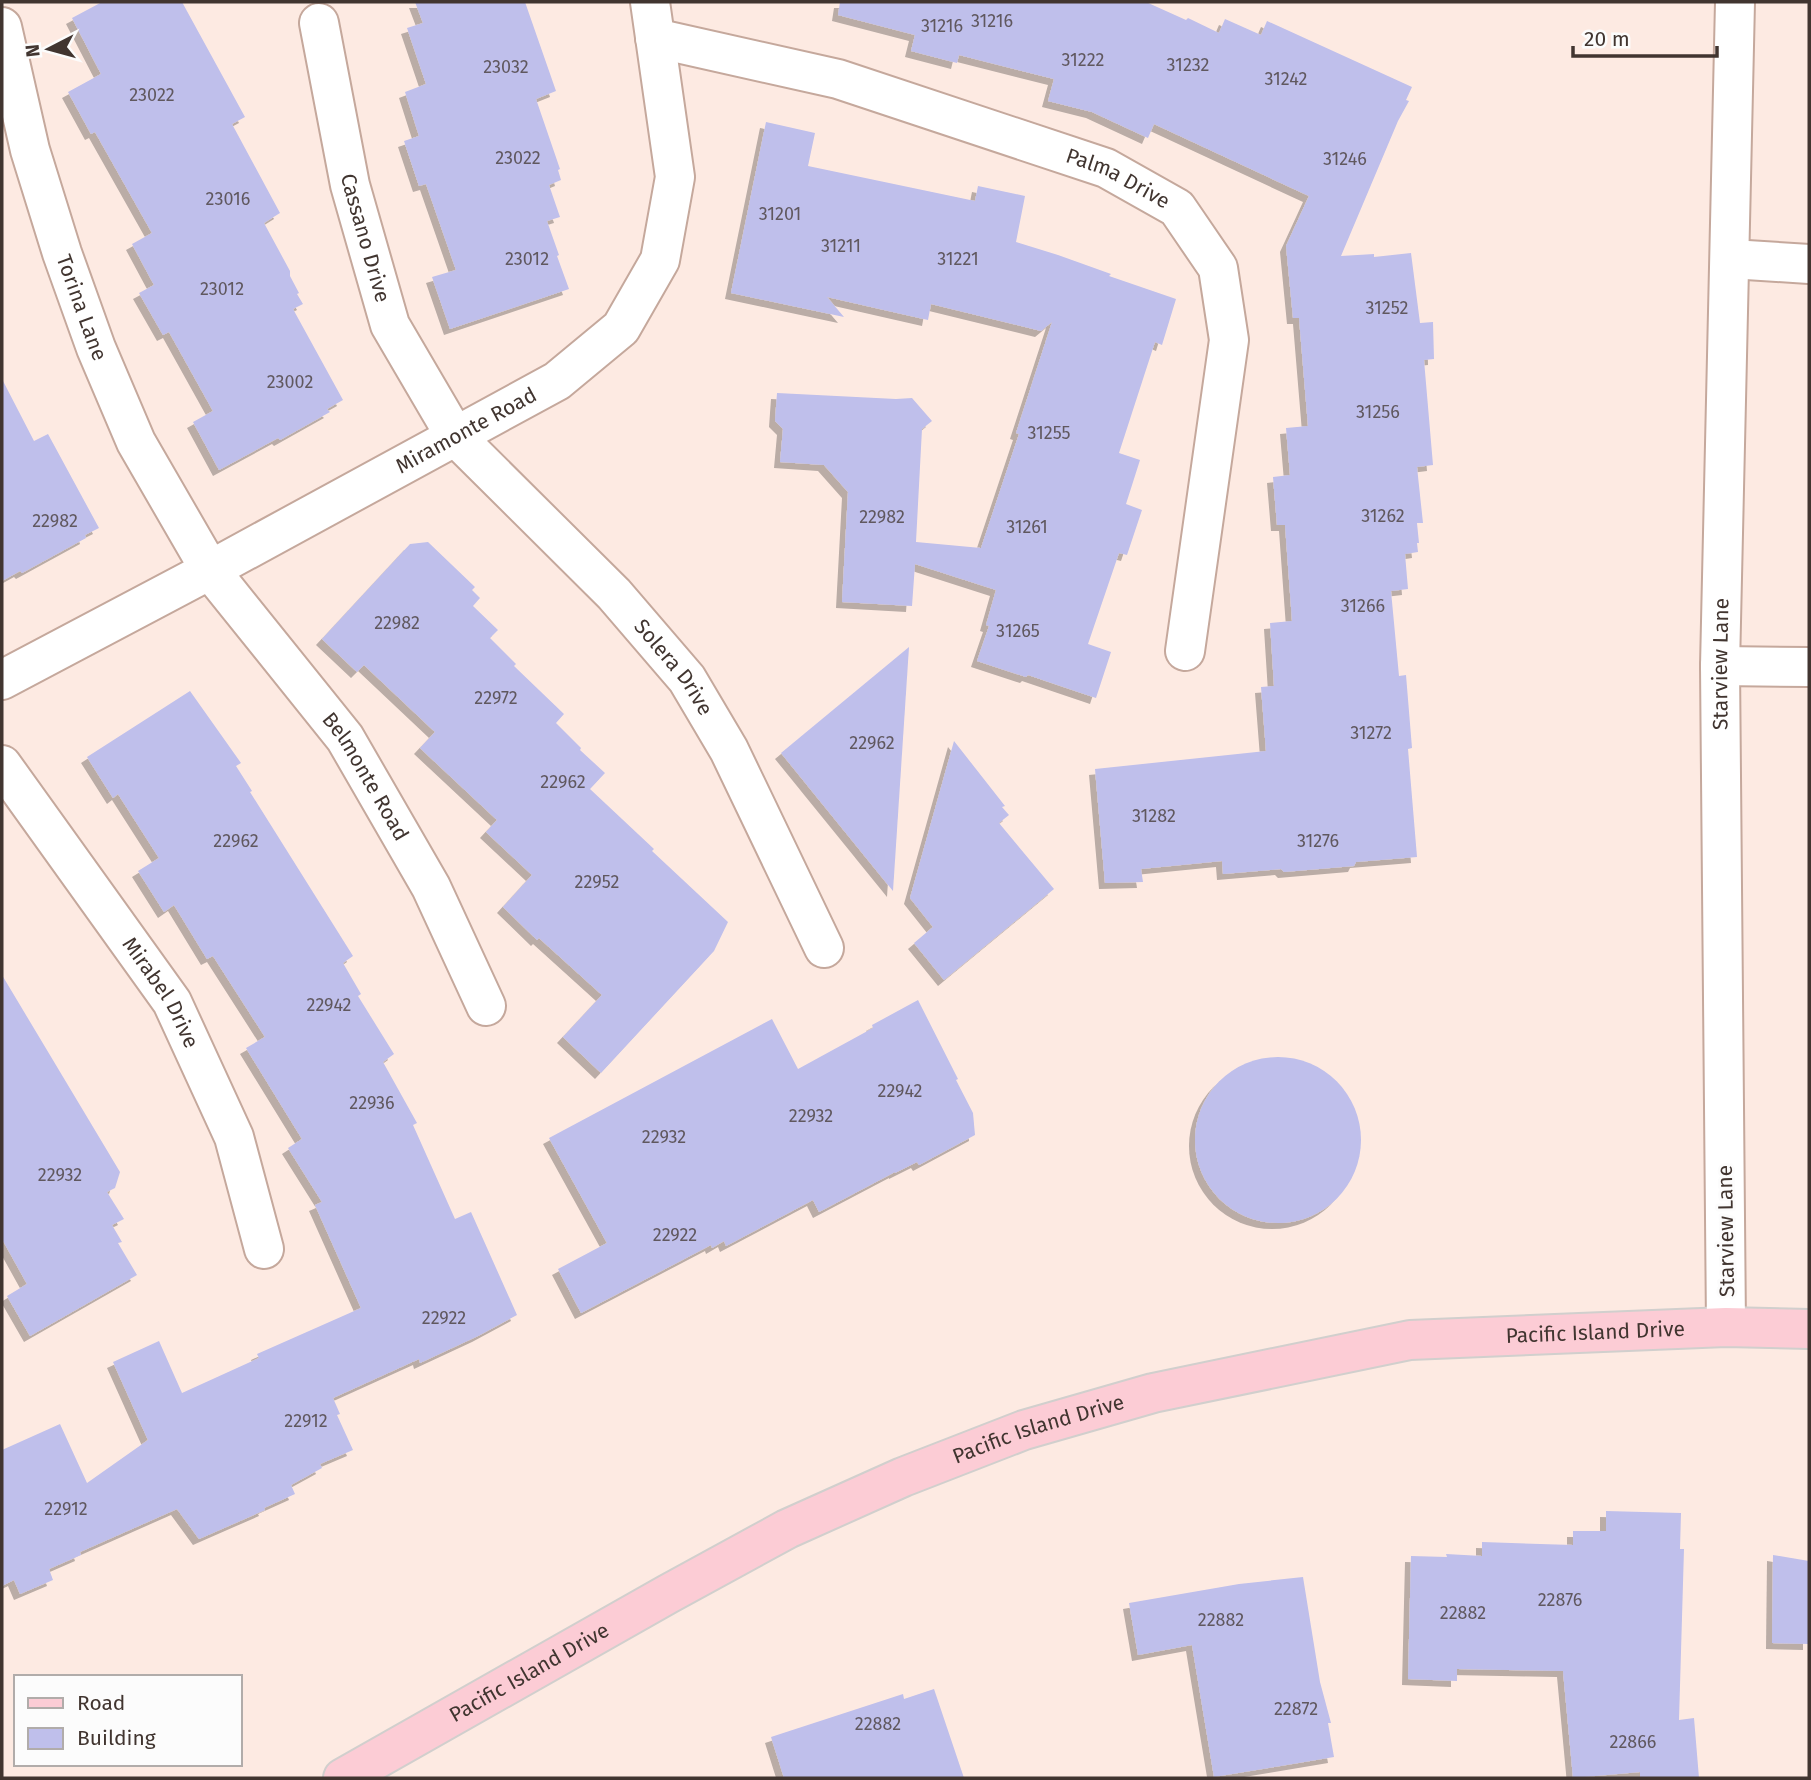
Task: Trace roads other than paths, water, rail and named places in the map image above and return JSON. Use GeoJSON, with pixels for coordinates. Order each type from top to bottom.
{"type":"FeatureCollection","features":[{"type":"Feature","properties":{"kind":"main road","name":"Pacific Island Drive"},"geometry":{"type":"LineString","coordinates":[[343,1778],[787,1529],[903,1477],[1024,1430],[1153,1393],[1410,1340],[1726,1327],[1809,1329]]}},
{"type":"Feature","properties":{"kind":"street","name":"Starview Lane"},"geometry":{"type":"LineString","coordinates":[[1726,1327],[1720,666],[1735,2]]}},
{"type":"Feature","properties":{"kind":"street","name":"Miramonte Road"},"geometry":{"type":"LineString","coordinates":[[2,680],[557,381],[621,328],[660,260],[675,177],[652,20]]}},
{"type":"Feature","properties":{"kind":"street","name":"Palma Drive"},"geometry":{"type":"LineString","coordinates":[[652,20],[1106,167],[1177,208],[1218,268],[1229,340],[1185,651]]}},
{"type":"Feature","properties":{"kind":"street","name":"Cassano Drive"},"geometry":{"type":"LineString","coordinates":[[319,23],[350,185],[390,325],[455,436]]}},
{"type":"Feature","properties":{"kind":"street","name":"Torina Lane"},"geometry":{"type":"LineString","coordinates":[[2,27],[30,150],[62,253],[96,348],[136,442],[210,570]]}},
{"type":"Feature","properties":{"kind":"street"},"geometry":{"type":"LineString","coordinates":[[1731,259],[1809,264]]}},
{"type":"Feature","properties":{"kind":"street","name":"Solera Drive"},"geometry":{"type":"LineString","coordinates":[[455,436],[614,594],[687,679],[729,750],[824,948]]}},
{"type":"Feature","properties":{"kind":"street","name":"Belmonte Road"},"geometry":{"type":"LineString","coordinates":[[210,570],[345,738],[430,887],[486,1006]]}},
{"type":"Feature","properties":{"kind":"street"},"geometry":{"type":"LineString","coordinates":[[1720,666],[1809,667]]}},
{"type":"Feature","properties":{"kind":"street","name":"Mirabel Drive"},"geometry":{"type":"LineString","coordinates":[[2,765],[172,1002],[234,1137],[264,1249]]}}]}
